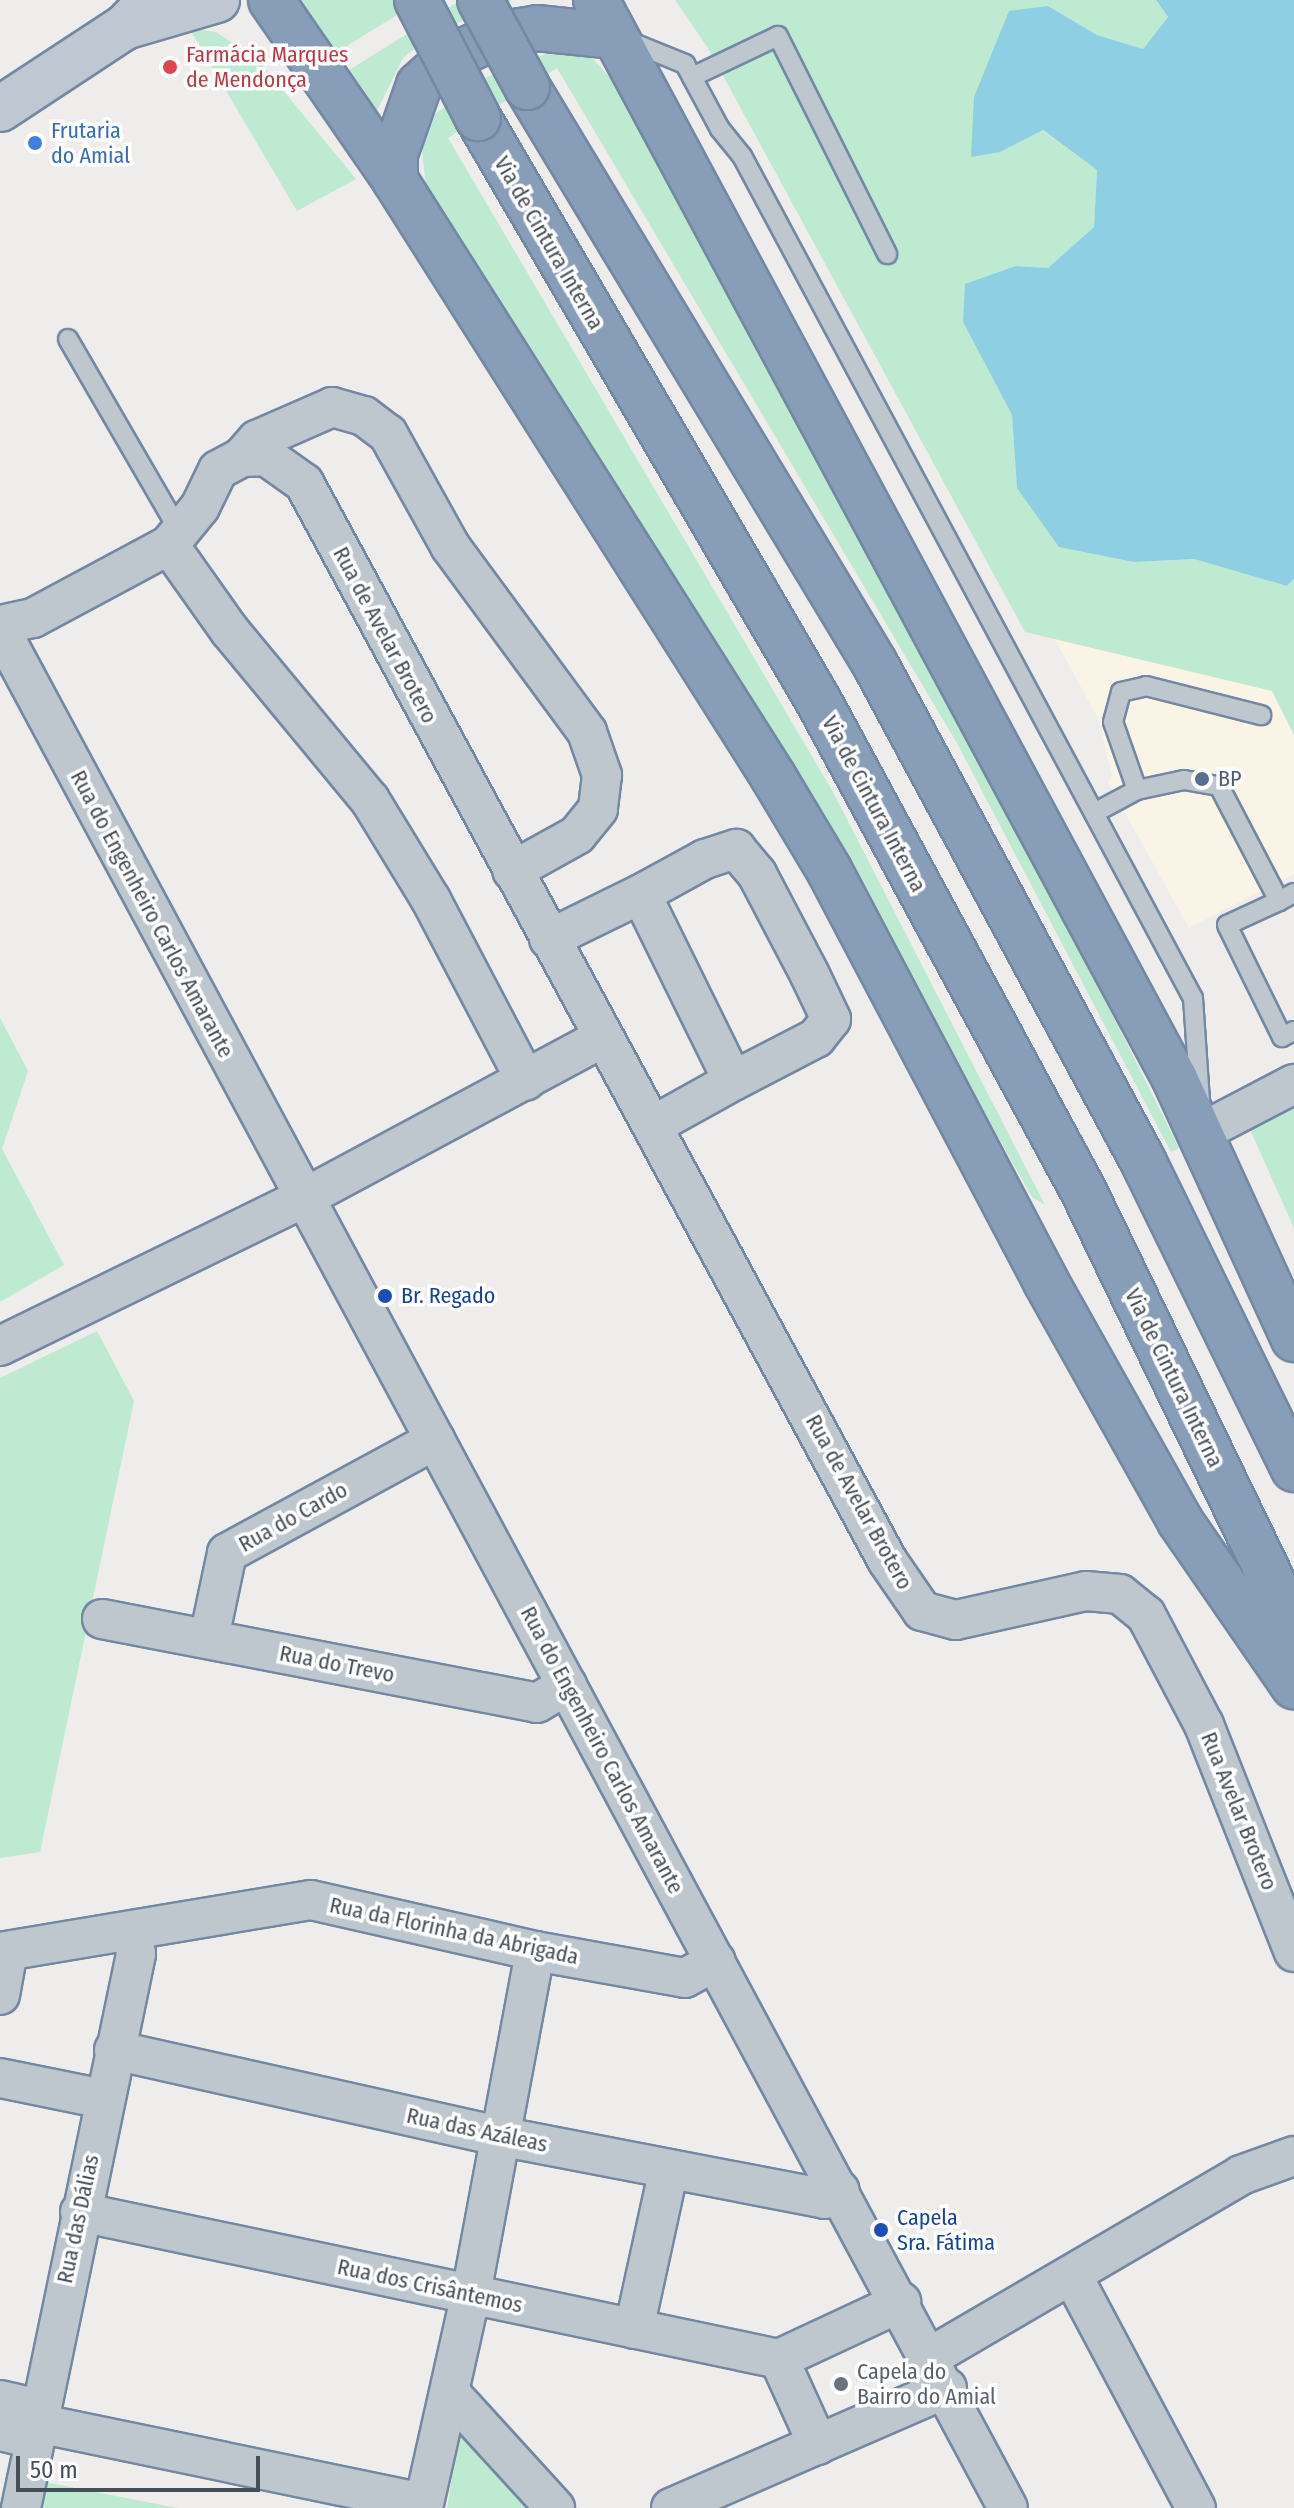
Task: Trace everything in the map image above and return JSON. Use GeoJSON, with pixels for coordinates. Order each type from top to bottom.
{"type":"FeatureCollection","features":[{"type":"Feature","properties":{"kind":"highway"},"geometry":{"type":"LineString","coordinates":[[271,0],[395,180],[821,857],[1180,1521],[1294,1686]]}},
{"type":"Feature","properties":{"kind":"highway","name":"Via de Cintura Interna"},"geometry":{"type":"LineString","coordinates":[[417,0],[478,118],[819,702],[1084,1192],[1294,1627]]}},
{"type":"Feature","properties":{"kind":"highway"},"geometry":{"type":"LineString","coordinates":[[480,0],[527,87],[875,664],[1143,1161],[1294,1469]]}},
{"type":"Feature","properties":{"kind":"highway"},"geometry":{"type":"LineString","coordinates":[[395,180],[395,154],[419,85],[449,58],[501,34],[605,18],[1202,1132],[1294,1339]]}},
{"type":"Feature","properties":{"kind":"main road"},"geometry":{"type":"LineString","coordinates":[[0,109],[138,14],[217,0]]}},
{"type":"Feature","properties":{"kind":"street"},"geometry":{"type":"LineString","coordinates":[[0,627],[33,618],[175,540],[218,470],[242,457],[257,440],[332,407],[364,416],[388,434],[450,546],[587,732],[602,775],[598,809],[577,835],[512,871]]}},
{"type":"Feature","properties":{"kind":"street","name":"Rua de Avelar Brotero"},"geometry":{"type":"LineString","coordinates":[[242,457],[266,456],[304,483],[887,1560],[922,1611],[956,1620],[1086,1591],[1120,1594],[1146,1615],[1180,1673]]}},
{"type":"Feature","properties":{"kind":"street"},"geometry":{"type":"LineString","coordinates":[[175,540],[230,631],[370,800],[431,900],[526,1081]]}},
{"type":"Feature","properties":{"kind":"street","name":"Rua do Engenheiro Carlos Amarante"},"geometry":{"type":"LineString","coordinates":[[0,627],[304,1198],[939,2372],[1008,2508]]}},
{"type":"Feature","properties":{"kind":"street"},"geometry":{"type":"LineString","coordinates":[[549,939],[705,859],[736,849],[757,874],[831,1019],[816,1038],[654,1125]]}},
{"type":"Feature","properties":{"kind":"street"},"geometry":{"type":"LineString","coordinates":[[641,894],[733,1081]]}},
{"type":"Feature","properties":{"kind":"street"},"geometry":{"type":"LineString","coordinates":[[0,1346],[304,1198],[602,1038]]}},
{"type":"Feature","properties":{"kind":"street"},"geometry":{"type":"LineString","coordinates":[[1202,1132],[1294,1084]]}},
{"type":"Feature","properties":{"kind":"street","name":"Rua do Cardo"},"geometry":{"type":"LineString","coordinates":[[209,1638],[227,1553],[435,1440]]}},
{"type":"Feature","properties":{"kind":"street","name":"Rua do Trevo"},"geometry":{"type":"LineString","coordinates":[[102,1619],[537,1703],[567,1685]]}},
{"type":"Feature","properties":{"kind":"street","name":"Rua Avelar Brotero"},"geometry":{"type":"LineString","coordinates":[[1180,1673],[1250,1830],[1294,1952]]}},
{"type":"Feature","properties":{"kind":"street","name":"Rua da Florinha da Abrigada"},"geometry":{"type":"LineString","coordinates":[[4,1952],[311,1900],[535,1951],[685,1978],[716,1961]]}},
{"type":"Feature","properties":{"kind":"street","name":"Rua das Dálias"},"geometry":{"type":"LineString","coordinates":[[21,2508],[31,2419],[136,1954],[132,1931]]}},
{"type":"Feature","properties":{"kind":"street"},"geometry":{"type":"LineString","coordinates":[[0,2400],[31,2419],[426,2495],[471,2294],[535,1951]]}},
{"type":"Feature","properties":{"kind":"street"},"geometry":{"type":"LineString","coordinates":[[0,1995],[4,1952]]}},
{"type":"Feature","properties":{"kind":"street","name":"Rua das Azáleas"},"geometry":{"type":"LineString","coordinates":[[114,2050],[499,2136],[669,2169],[825,2199],[840,2190]]}},
{"type":"Feature","properties":{"kind":"street"},"geometry":{"type":"LineString","coordinates":[[0,2078],[103,2099]]}},
{"type":"Feature","properties":{"kind":"street"},"geometry":{"type":"LineString","coordinates":[[671,2508],[818,2445],[939,2372],[1073,2277],[1241,2175],[1294,2156]]}},
{"type":"Feature","properties":{"kind":"street"},"geometry":{"type":"LineString","coordinates":[[634,2329],[669,2169]]}},
{"type":"Feature","properties":{"kind":"street","name":"Rua dos Crisântemos"},"geometry":{"type":"LineString","coordinates":[[80,2212],[779,2359]]}},
{"type":"Feature","properties":{"kind":"street"},"geometry":{"type":"LineString","coordinates":[[1073,2277],[1196,2508]]}},
{"type":"Feature","properties":{"kind":"street"},"geometry":{"type":"LineString","coordinates":[[818,2445],[779,2359],[901,2302]]}},
{"type":"Feature","properties":{"kind":"street"},"geometry":{"type":"LineString","coordinates":[[450,2393],[555,2508]]}},
{"type":"Feature","properties":{"kind":"lane"},"geometry":{"type":"LineString","coordinates":[[605,18],[685,64],[750,170],[1193,998],[1202,1132]]}},
{"type":"Feature","properties":{"kind":"lane"},"geometry":{"type":"LineString","coordinates":[[692,77],[778,36],[887,254]]}},
{"type":"Feature","properties":{"kind":"lane"},"geometry":{"type":"LineString","coordinates":[[68,339],[175,540]]}},
{"type":"Feature","properties":{"kind":"lane"},"geometry":{"type":"LineString","coordinates":[[1137,790],[1113,722],[1121,692],[1146,686],[1261,715]]}},
{"type":"Feature","properties":{"kind":"lane"},"geometry":{"type":"LineString","coordinates":[[1094,813],[1137,790],[1184,780],[1219,786],[1286,897],[1227,925],[1282,1037],[1294,1031]]}},
{"type":"Feature","properties":{"kind":"shaded area","name":"BP"},"geometry":{"type":"Polygon","coordinates":[[[1053,636],[1272,691],[1294,735],[1294,874],[1189,928],[1108,782],[1112,776],[1099,720],[1053,636]]]}},
{"type":"Feature","properties":{"kind":"green space"},"geometry":{"type":"Polygon","coordinates":[[[296,0],[421,0],[334,54],[296,0]]]}},
{"type":"Feature","properties":{"kind":"green space"},"geometry":{"type":"Polygon","coordinates":[[[461,0],[512,0],[472,15],[403,58],[375,115],[346,72],[461,0]]]}},
{"type":"Feature","properties":{"kind":"green space"},"geometry":{"type":"Polygon","coordinates":[[[675,0],[1156,0],[1168,17],[1143,49],[1097,35],[1048,6],[1000,152],[1042,130],[1097,170],[1094,227],[1048,268],[1016,266],[963,322],[1012,415],[1017,488],[1134,562],[1194,559],[1287,586],[1294,579],[1294,735],[1272,691],[1025,632],[708,48],[675,0]]]}},
{"type":"Feature","properties":{"kind":"green space"},"geometry":{"type":"Polygon","coordinates":[[[189,28],[216,32],[259,61],[356,179],[297,211],[189,28]]]}},
{"type":"Feature","properties":{"kind":"green space"},"geometry":{"type":"Polygon","coordinates":[[[550,52],[591,57],[617,85],[1066,922],[1179,1148],[1171,1152],[958,745],[557,68],[448,138],[833,792],[1045,1205],[1032,1197],[846,867],[427,196],[422,150],[435,114],[487,77],[550,52]]]}},
{"type":"Feature","properties":{"kind":"green space"},"geometry":{"type":"Polygon","coordinates":[[[0,1018],[28,1071],[2,1149],[64,1265],[0,1302],[0,1018]]]}},
{"type":"Feature","properties":{"kind":"green space"},"geometry":{"type":"Polygon","coordinates":[[[1294,1102],[1294,1228],[1248,1125],[1294,1102]]]}},
{"type":"Feature","properties":{"kind":"green space"},"geometry":{"type":"Polygon","coordinates":[[[97,1331],[134,1401],[40,1852],[0,1858],[0,1378],[97,1331]]]}},
{"type":"Feature","properties":{"kind":"green space"},"geometry":{"type":"Polygon","coordinates":[[[461,2423],[536,2508],[447,2508],[461,2423]]]}},
{"type":"Feature","properties":{"kind":"green space"},"geometry":{"type":"Polygon","coordinates":[[[45,2482],[177,2508],[41,2508],[45,2482]]]}},
{"type":"Feature","properties":{"kind":"water"},"geometry":{"type":"Polygon","coordinates":[[[1156,0],[1294,0],[1294,579],[1287,586],[1194,559],[1134,562],[1059,547],[1017,488],[1012,415],[963,322],[965,284],[1016,266],[1048,268],[1094,227],[1097,170],[1043,130],[1000,152],[971,157],[974,97],[1009,11],[1048,6],[1097,35],[1143,49],[1168,17],[1156,0]]]}},
{"type":"Feature","properties":{"kind":"place","name":"Farmácia Marques de Mendonça"},"geometry":{"type":"Point","coordinates":[170,67]}},
{"type":"Feature","properties":{"kind":"place","name":"Frutaria do Amial"},"geometry":{"type":"Point","coordinates":[35,143]}},
{"type":"Feature","properties":{"kind":"place","name":"BP"},"geometry":{"type":"Point","coordinates":[1202,779]}},
{"type":"Feature","properties":{"kind":"place","name":"Br. Regado"},"geometry":{"type":"Point","coordinates":[385,1296]}},
{"type":"Feature","properties":{"kind":"place","name":"Capela Sra. Fátima"},"geometry":{"type":"Point","coordinates":[881,2230]}},
{"type":"Feature","properties":{"kind":"place","name":"Capela do Bairro do Amial"},"geometry":{"type":"Point","coordinates":[841,2384]}}]}
